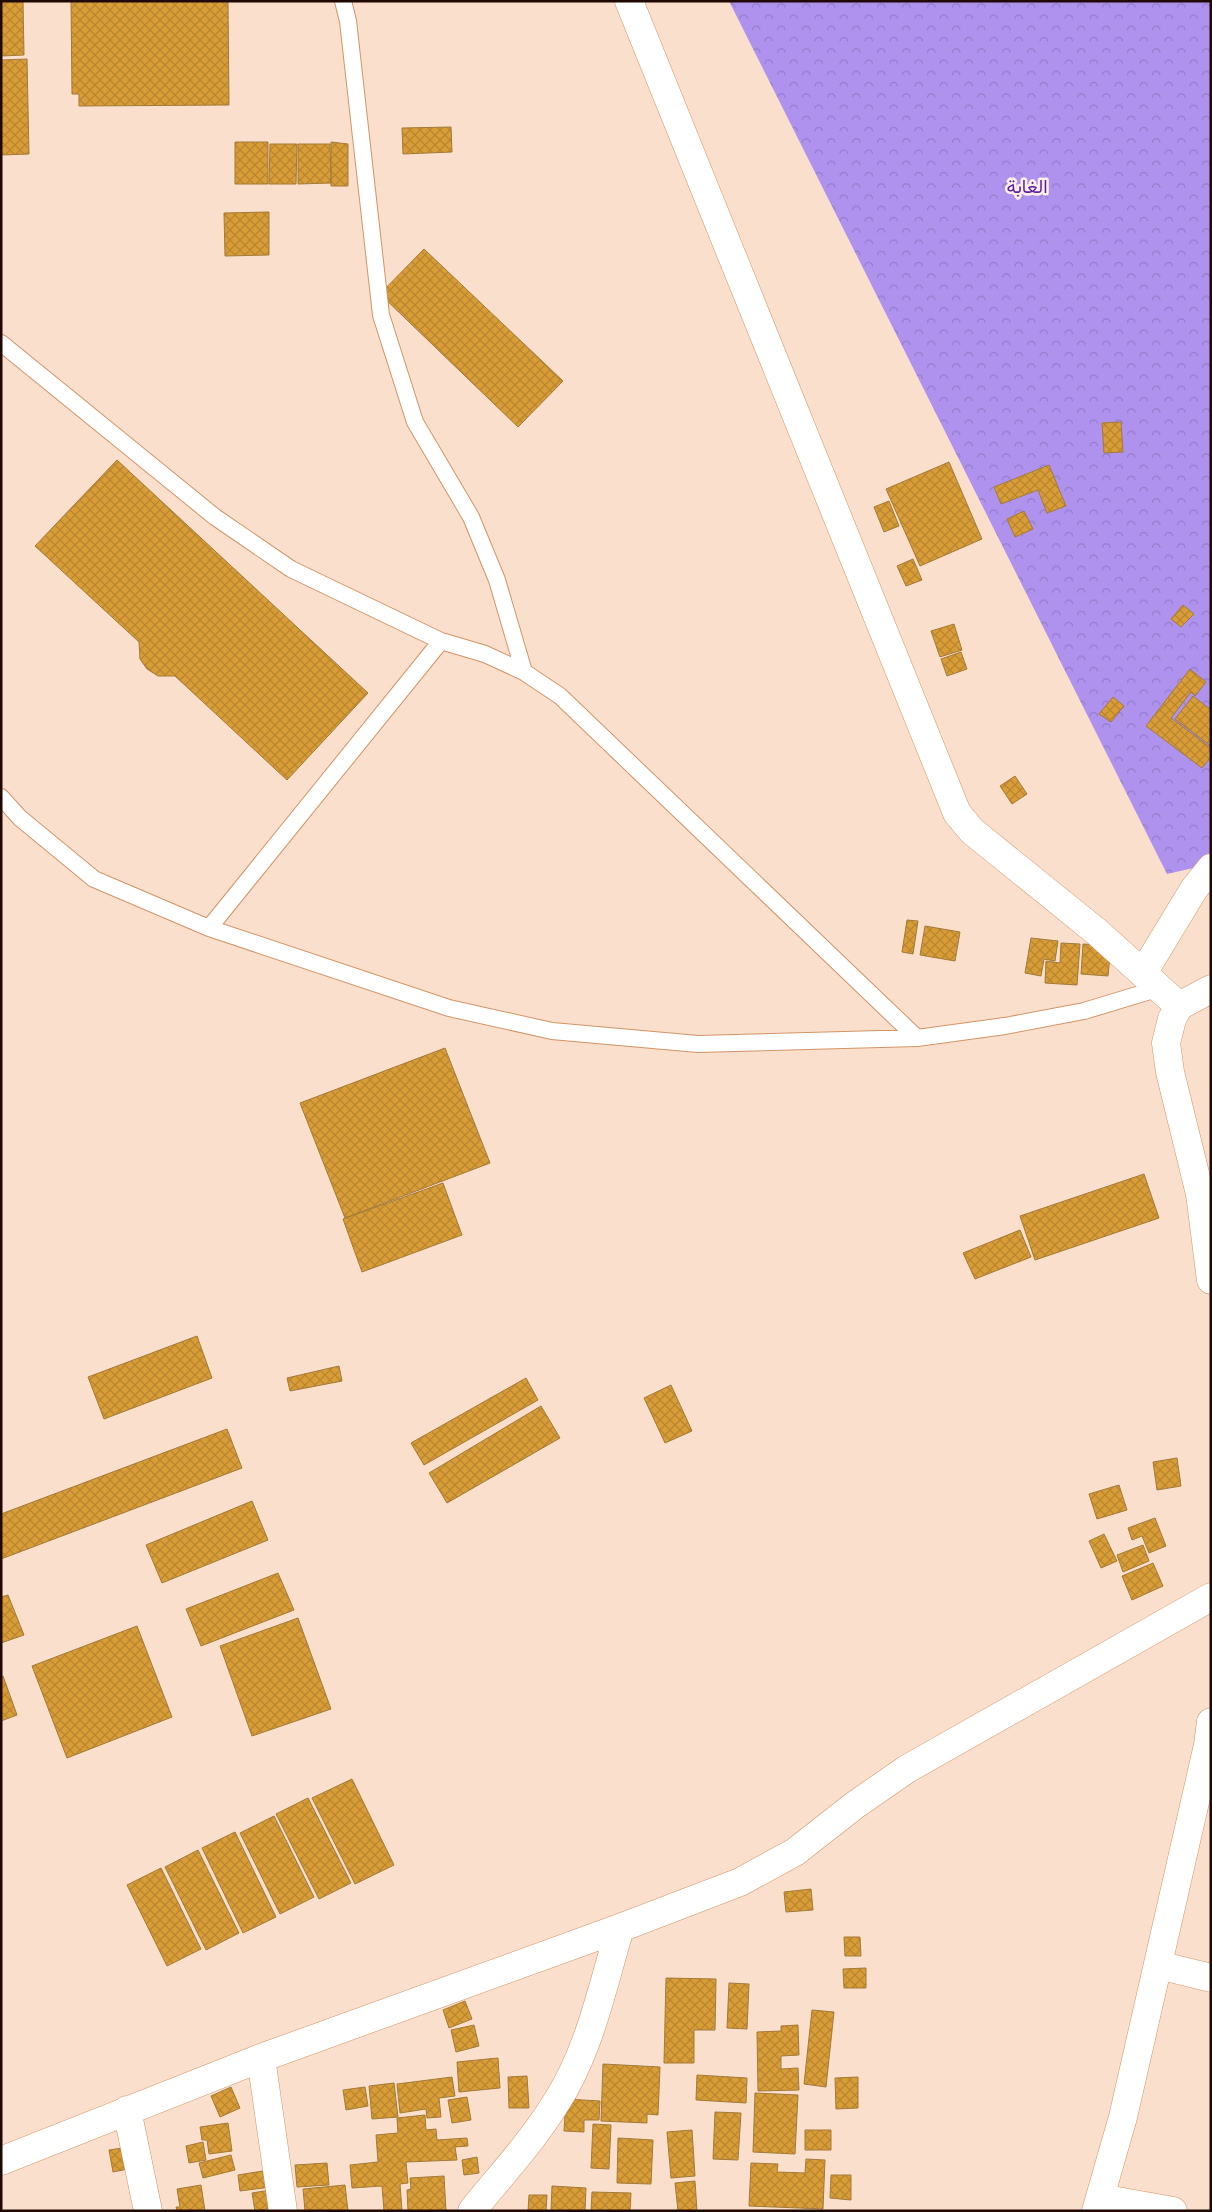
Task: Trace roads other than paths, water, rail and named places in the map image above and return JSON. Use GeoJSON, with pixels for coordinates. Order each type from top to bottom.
{"type":"FeatureCollection","features":[{"type":"Feature","properties":{"kind":"street"},"geometry":{"type":"LineString","coordinates":[[629,1],[957,813],[972,831],[1035,880],[1160,989],[1190,998],[1211,989]]}},
{"type":"Feature","properties":{"kind":"street"},"geometry":{"type":"LineString","coordinates":[[1211,868],[1194,889],[1160,989],[1172,1019],[1166,1043],[1170,1072],[1200,1194],[1211,1280]]}},
{"type":"Feature","properties":{"kind":"street"},"geometry":{"type":"LineString","coordinates":[[1,2161],[261,2058],[620,1928],[740,1882],[795,1852],[855,1805],[908,1769],[1211,1597]]}},
{"type":"Feature","properties":{"kind":"street"},"geometry":{"type":"LineString","coordinates":[[1173,2211],[1098,2205],[1123,2117],[1210,1737]]}},
{"type":"Feature","properties":{"kind":"street"},"geometry":{"type":"LineString","coordinates":[[472,2211],[520,2155],[555,2105],[583,2048],[620,1928]]}},
{"type":"Feature","properties":{"kind":"street"},"geometry":{"type":"LineString","coordinates":[[1158,1965],[1211,1978]]}},
{"type":"Feature","properties":{"kind":"street"},"geometry":{"type":"LineString","coordinates":[[261,2058],[283,2211]]}},
{"type":"Feature","properties":{"kind":"street"},"geometry":{"type":"LineString","coordinates":[[128,2110],[148,2211]]}},
{"type":"Feature","properties":{"kind":"lane"},"geometry":{"type":"LineString","coordinates":[[343,1],[348,21],[381,315],[415,422],[470,517],[497,580],[524,672]]}},
{"type":"Feature","properties":{"kind":"lane"},"geometry":{"type":"LineString","coordinates":[[1,343],[215,517],[291,569],[441,641],[485,654],[524,672],[560,696],[917,1038]]}},
{"type":"Feature","properties":{"kind":"lane"},"geometry":{"type":"LineString","coordinates":[[209,928],[441,641]]}},
{"type":"Feature","properties":{"kind":"lane"},"geometry":{"type":"LineString","coordinates":[[1,797],[20,818],[94,879],[209,928],[449,1008],[552,1031],[698,1044],[917,1038],[1005,1026],[1084,1011],[1160,989]]}},
{"type":"Feature","properties":{"kind":"park label","name":"الغابة"},"geometry":{"type":"Point","coordinates":[1027,186]}}]}
